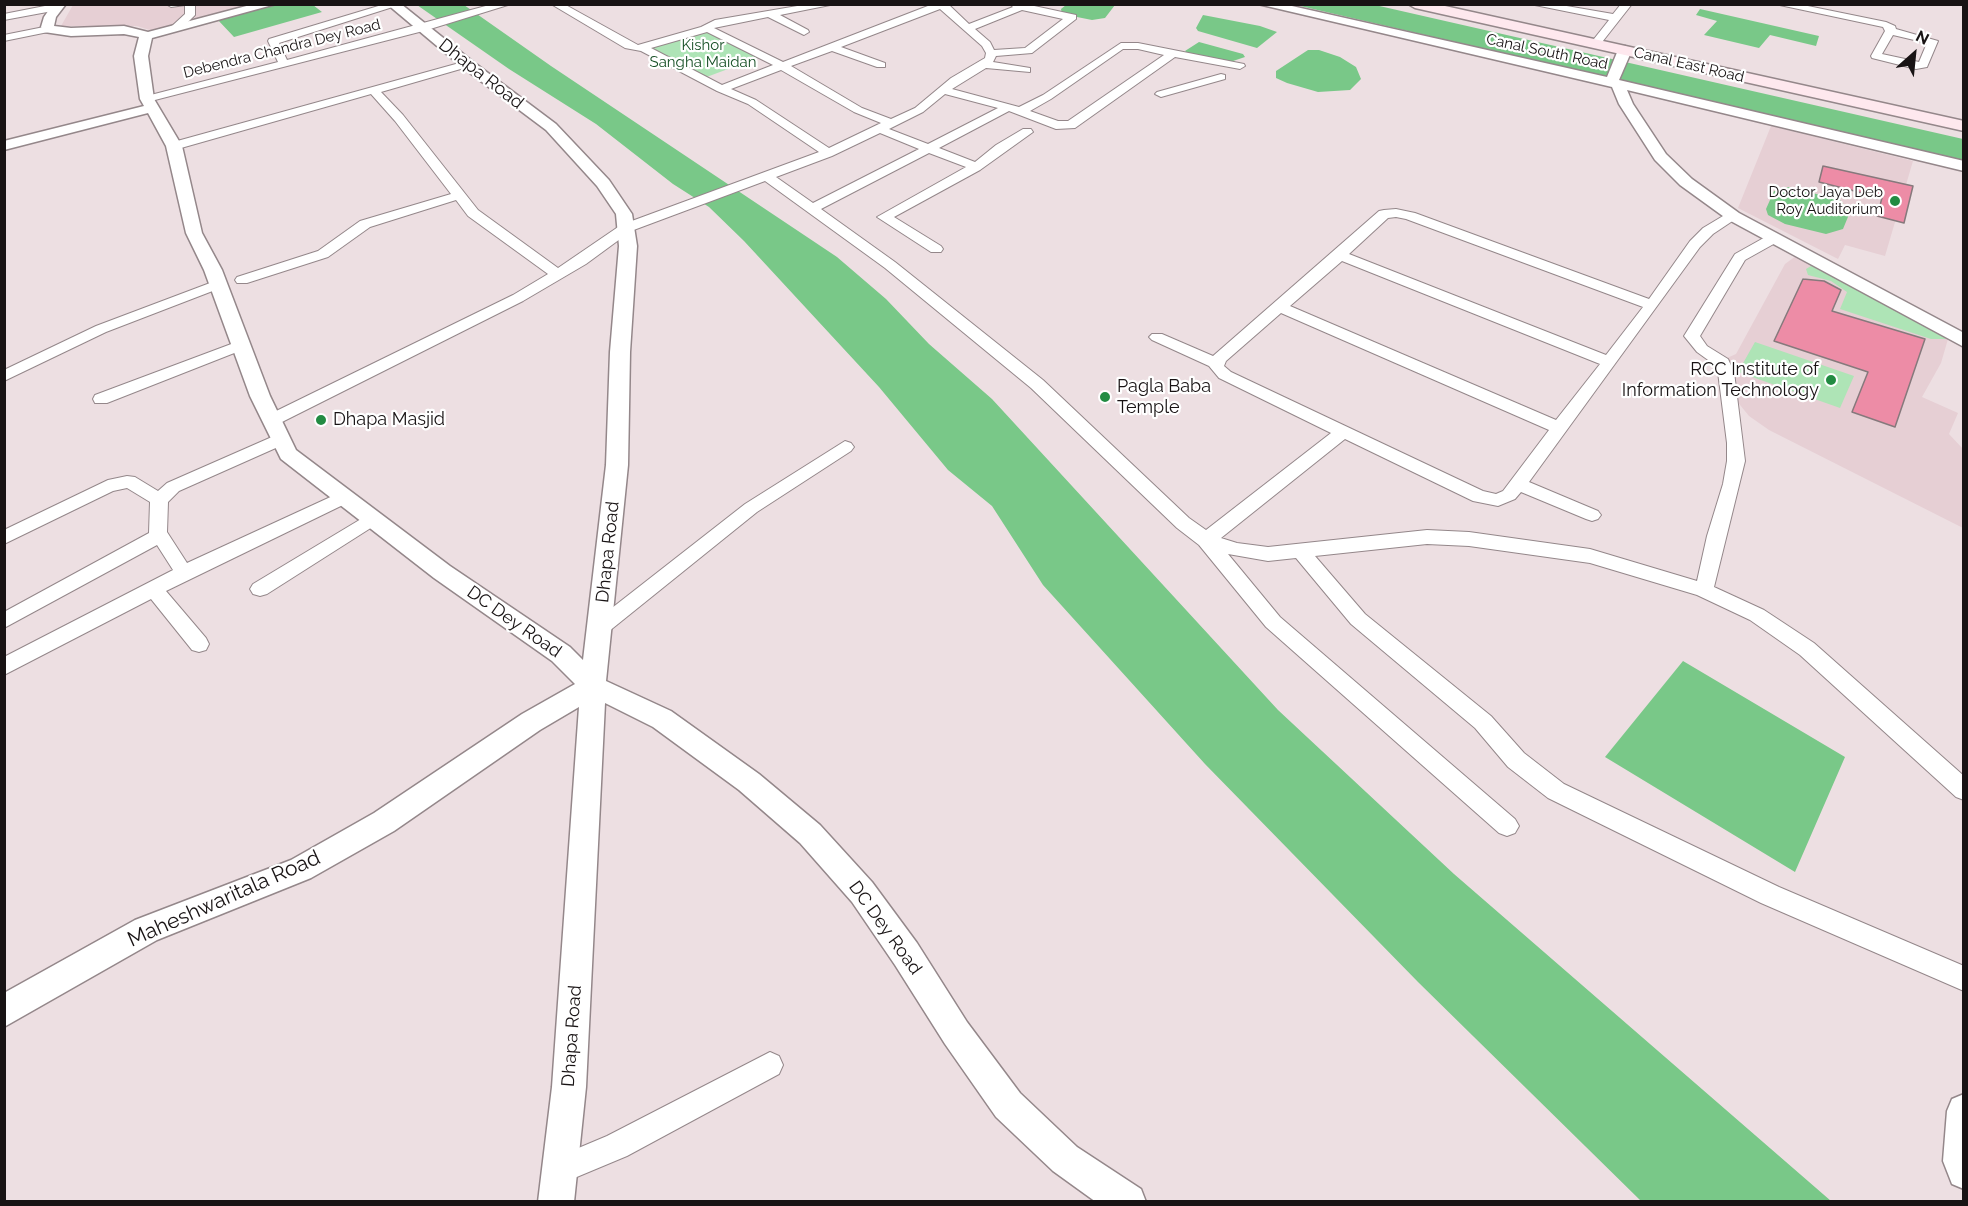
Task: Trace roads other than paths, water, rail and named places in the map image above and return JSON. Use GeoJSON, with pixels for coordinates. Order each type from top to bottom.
{"type":"FeatureCollection","features":[{"type":"Feature","properties":{"kind":"main road","name":"Canal East Road"},"geometry":{"type":"LineString","coordinates":[[1415,4],[1595,44],[1624,53],[1964,126]]}},
{"type":"Feature","properties":{"kind":"street"},"geometry":{"type":"LineString","coordinates":[[171,4],[181,4]]}},
{"type":"Feature","properties":{"kind":"street"},"geometry":{"type":"LineString","coordinates":[[176,28],[190,15],[190,4]]}},
{"type":"Feature","properties":{"kind":"street"},"geometry":{"type":"LineString","coordinates":[[4,38],[49,29],[71,32],[124,30],[146,36],[270,4]]}},
{"type":"Feature","properties":{"kind":"street","name":"Debendra Chandra Dey Road"},"geometry":{"type":"LineString","coordinates":[[149,104],[284,64],[506,4]]}},
{"type":"Feature","properties":{"kind":"street"},"geometry":{"type":"LineString","coordinates":[[556,4],[632,47],[644,48],[722,21],[830,4]]}},
{"type":"Feature","properties":{"kind":"street","name":"Canal South Road"},"geometry":{"type":"LineString","coordinates":[[1264,4],[1614,82],[1964,166]]}},
{"type":"Feature","properties":{"kind":"street"},"geometry":{"type":"LineString","coordinates":[[1535,4],[1616,18]]}},
{"type":"Feature","properties":{"kind":"street"},"geometry":{"type":"LineString","coordinates":[[1595,44],[1627,4]]}},
{"type":"Feature","properties":{"kind":"street"},"geometry":{"type":"LineString","coordinates":[[284,64],[273,41],[394,5]]}},
{"type":"Feature","properties":{"kind":"street","name":"Dhapa Road"},"geometry":{"type":"LineString","coordinates":[[394,5],[466,64],[552,127],[603,183],[624,214],[626,228],[628,246],[620,352],[617,465],[593,686],[569,1087],[556,1202]]}},
{"type":"Feature","properties":{"kind":"street"},"geometry":{"type":"LineString","coordinates":[[272,420],[518,298],[558,275],[626,228],[747,185],[828,153],[919,110],[955,80],[984,64],[990,59],[991,53],[986,44],[941,5],[721,89]]}},
{"type":"Feature","properties":{"kind":"street"},"geometry":{"type":"LineString","coordinates":[[1784,5],[1788,16],[1843,27]]}},
{"type":"Feature","properties":{"kind":"street"},"geometry":{"type":"LineString","coordinates":[[1784,5],[1886,25],[1891,28],[1876,56],[1916,66],[1923,65],[1933,41],[1890,31]]}},
{"type":"Feature","properties":{"kind":"street"},"geometry":{"type":"LineString","coordinates":[[4,16],[59,6]]}},
{"type":"Feature","properties":{"kind":"street"},"geometry":{"type":"LineString","coordinates":[[49,29],[47,27],[50,17],[59,6]]}},
{"type":"Feature","properties":{"kind":"street"},"geometry":{"type":"LineString","coordinates":[[968,28],[1018,6],[1072,17],[1028,51],[991,53]]}},
{"type":"Feature","properties":{"kind":"street"},"geometry":{"type":"LineString","coordinates":[[770,14],[804,32]]}},
{"type":"Feature","properties":{"kind":"street"},"geometry":{"type":"LineString","coordinates":[[707,28],[783,66],[885,126],[976,167]]}},
{"type":"Feature","properties":{"kind":"street","name":"DC Dey Road"},"geometry":{"type":"LineString","coordinates":[[146,36],[141,56],[149,104],[174,146],[194,233],[206,255],[272,420],[288,454],[442,572],[561,654],[593,686],[662,718],[749,782],[810,834],[862,892],[906,954],[956,1033],[1008,1105],[1065,1159],[1128,1202]]}},
{"type":"Feature","properties":{"kind":"street"},"geometry":{"type":"LineString","coordinates":[[1020,111],[1047,97],[1115,48],[1130,45],[1240,66]]}},
{"type":"Feature","properties":{"kind":"street"},"geometry":{"type":"LineString","coordinates":[[832,47],[881,65]]}},
{"type":"Feature","properties":{"kind":"street"},"geometry":{"type":"LineString","coordinates":[[644,48],[721,89],[752,102],[828,153]]}},
{"type":"Feature","properties":{"kind":"street"},"geometry":{"type":"LineString","coordinates":[[1624,53],[1614,82],[1660,157],[1686,183],[1733,216],[1964,340]]}},
{"type":"Feature","properties":{"kind":"street"},"geometry":{"type":"LineString","coordinates":[[944,90],[981,98],[1056,125],[1071,125],[1173,54]]}},
{"type":"Feature","properties":{"kind":"street"},"geometry":{"type":"LineString","coordinates":[[174,146],[466,64]]}},
{"type":"Feature","properties":{"kind":"street"},"geometry":{"type":"LineString","coordinates":[[984,64],[1026,70]]}},
{"type":"Feature","properties":{"kind":"street"},"geometry":{"type":"LineString","coordinates":[[1161,94],[1221,77]]}},
{"type":"Feature","properties":{"kind":"street"},"geometry":{"type":"LineString","coordinates":[[374,90],[399,118],[473,213],[558,275]]}},
{"type":"Feature","properties":{"kind":"street"},"geometry":{"type":"LineString","coordinates":[[4,146],[149,104]]}},
{"type":"Feature","properties":{"kind":"street"},"geometry":{"type":"LineString","coordinates":[[812,209],[1008,107]]}},
{"type":"Feature","properties":{"kind":"street"},"geometry":{"type":"LineString","coordinates":[[936,249],[884,217],[976,167],[1000,148],[1028,132]]}},
{"type":"Feature","properties":{"kind":"street"},"geometry":{"type":"LineString","coordinates":[[768,177],[890,265],[1037,384],[1183,523],[1206,540],[1280,629],[1507,826]]}},
{"type":"Feature","properties":{"kind":"street"},"geometry":{"type":"LineString","coordinates":[[242,280],[323,254],[365,224],[460,195]]}},
{"type":"Feature","properties":{"kind":"street"},"geometry":{"type":"LineString","coordinates":[[1216,363],[1384,214],[1396,213],[1410,216],[1652,304]]}},
{"type":"Feature","properties":{"kind":"street"},"geometry":{"type":"LineString","coordinates":[[1216,363],[1216,367],[1225,375],[1479,497],[1498,500],[1509,495],[1695,244],[1708,231],[1733,216]]}},
{"type":"Feature","properties":{"kind":"street"},"geometry":{"type":"LineString","coordinates":[[1704,590],[1716,536],[1729,499],[1736,461],[1726,372],[1722,362],[1702,349],[1692,336],[1740,257],[1774,238]]}},
{"type":"Feature","properties":{"kind":"street"},"geometry":{"type":"LineString","coordinates":[[1340,255],[1608,362]]}},
{"type":"Feature","properties":{"kind":"street"},"geometry":{"type":"LineString","coordinates":[[4,376],[101,329],[218,284]]}},
{"type":"Feature","properties":{"kind":"street"},"geometry":{"type":"LineString","coordinates":[[1280,307],[1559,428]]}},
{"type":"Feature","properties":{"kind":"street"},"geometry":{"type":"LineString","coordinates":[[1157,337],[1216,363]]}},
{"type":"Feature","properties":{"kind":"street"},"geometry":{"type":"LineString","coordinates":[[101,399],[242,345]]}},
{"type":"Feature","properties":{"kind":"street"},"geometry":{"type":"LineString","coordinates":[[1206,540],[1343,432]]}},
{"type":"Feature","properties":{"kind":"street"},"geometry":{"type":"LineString","coordinates":[[184,573],[160,535],[159,500],[173,487],[281,439]]}},
{"type":"Feature","properties":{"kind":"street"},"geometry":{"type":"LineString","coordinates":[[601,627],[751,508],[845,447]]}},
{"type":"Feature","properties":{"kind":"street"},"geometry":{"type":"LineString","coordinates":[[4,538],[108,486],[127,482],[135,483],[159,500]]}},
{"type":"Feature","properties":{"kind":"street"},"geometry":{"type":"LineString","coordinates":[[1518,483],[1592,515]]}},
{"type":"Feature","properties":{"kind":"street"},"geometry":{"type":"LineString","coordinates":[[4,667],[184,573],[343,498]]}},
{"type":"Feature","properties":{"kind":"street"},"geometry":{"type":"LineString","coordinates":[[260,590],[371,519]]}},
{"type":"Feature","properties":{"kind":"street"},"geometry":{"type":"LineString","coordinates":[[4,621],[160,535]]}},
{"type":"Feature","properties":{"kind":"street"},"geometry":{"type":"LineString","coordinates":[[1206,540],[1236,550],[1268,554],[1427,537],[1469,539],[1590,556],[1704,590],[1757,615],[1807,649],[1964,790]]}},
{"type":"Feature","properties":{"kind":"street"},"geometry":{"type":"LineString","coordinates":[[1300,550],[1358,619],[1475,715],[1503,742],[1516,760],[1556,791],[1770,895],[1964,979]]}},
{"type":"Feature","properties":{"kind":"street"},"geometry":{"type":"LineString","coordinates":[[154,589],[199,644]]}},
{"type":"Feature","properties":{"kind":"street","name":"Maheshwaritala Road"},"geometry":{"type":"LineString","coordinates":[[4,1011],[146,930],[301,869],[384,822],[531,722],[593,686]]}},
{"type":"Feature","properties":{"kind":"street"},"geometry":{"type":"LineString","coordinates":[[560,1170],[617,1146],[770,1065]]}},
{"type":"Feature","properties":{"kind":"street"},"geometry":{"type":"LineString","coordinates":[[1964,1111],[1960,1161],[1964,1172]]}},
{"type":"Feature","properties":{"kind":"place","name":"Doctor Jaya Deb Roy Auditorium"},"geometry":{"type":"Point","coordinates":[1895,201]}},
{"type":"Feature","properties":{"kind":"place","name":"RCC Institute of Information Technology"},"geometry":{"type":"Point","coordinates":[1831,380]}},
{"type":"Feature","properties":{"kind":"place","name":"Pagla Baba Temple"},"geometry":{"type":"Point","coordinates":[1105,397]}},
{"type":"Feature","properties":{"kind":"place","name":"Dhapa Masjid"},"geometry":{"type":"Point","coordinates":[321,420]}},
{"type":"Feature","properties":{"kind":"park label","name":"Kishor Sangha Maidan"},"geometry":{"type":"Point","coordinates":[703,54]}}]}
